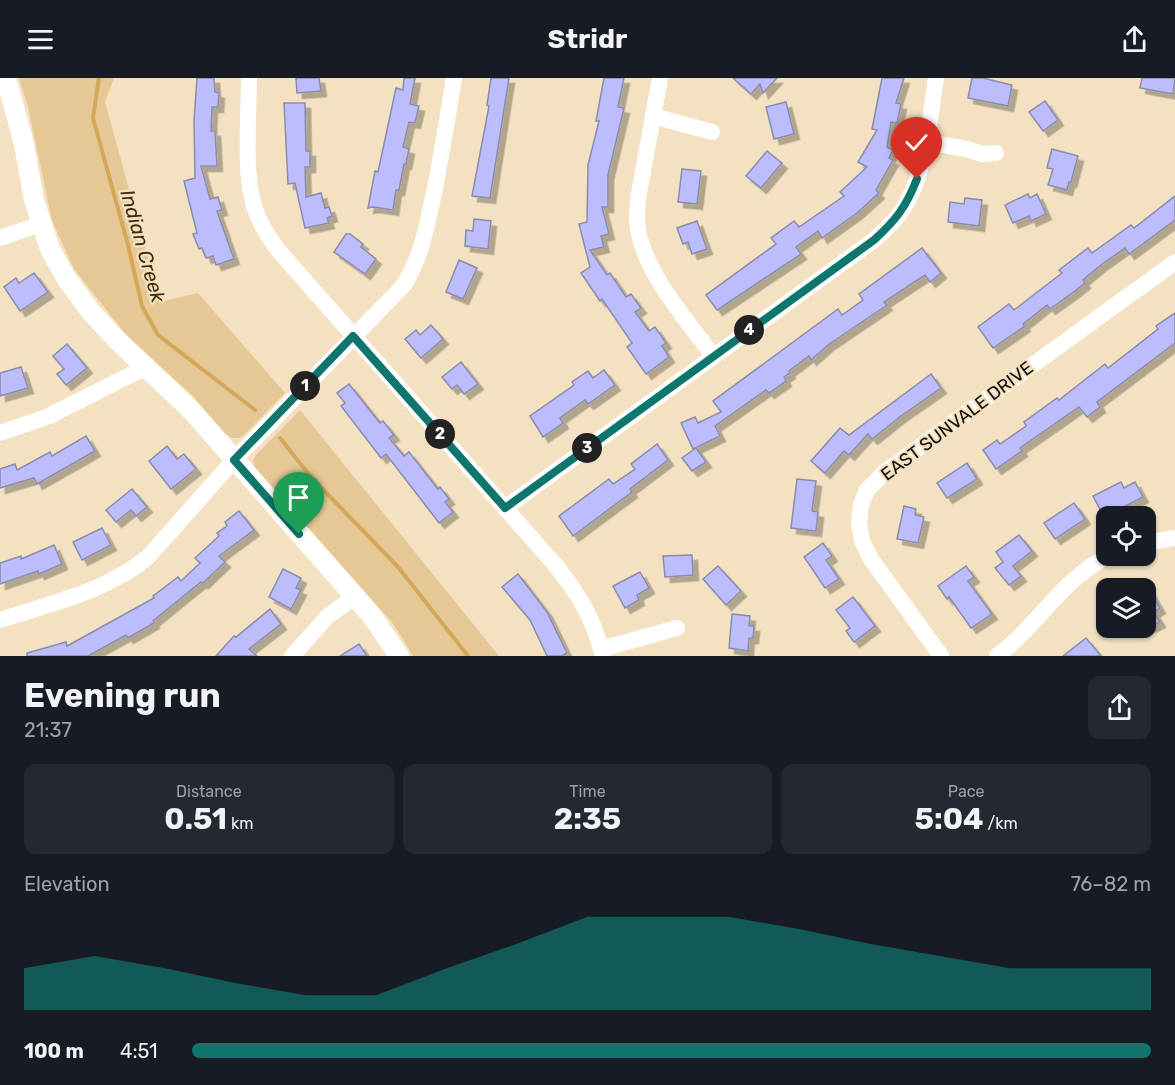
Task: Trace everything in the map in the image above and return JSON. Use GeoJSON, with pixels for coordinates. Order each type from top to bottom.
{"type":"FeatureCollection","features":[{"type":"Feature","properties":{"kind":"street"},"geometry":{"type":"LineString","coordinates":[[6,78],[17,115],[41,224],[50,249],[66,278],[91,312],[178,396],[372,616],[399,656]]}},
{"type":"Feature","properties":{"kind":"street"},"geometry":{"type":"LineString","coordinates":[[249,78],[248,173],[250,192],[263,229],[278,250],[575,590],[595,625],[602,652],[677,628]]}},
{"type":"Feature","properties":{"kind":"street"},"geometry":{"type":"LineString","coordinates":[[0,620],[96,589],[130,571],[148,556],[234,460],[404,285],[416,264],[423,245],[454,78]]}},
{"type":"Feature","properties":{"kind":"street"},"geometry":{"type":"LineString","coordinates":[[660,78],[639,193],[637,212],[640,239],[651,267],[713,356]]}},
{"type":"Feature","properties":{"kind":"street"},"geometry":{"type":"LineString","coordinates":[[505,508],[874,240],[895,221],[909,199],[917,179],[926,142],[936,78]]}},
{"type":"Feature","properties":{"kind":"street"},"geometry":{"type":"LineString","coordinates":[[653,116],[712,132]]}},
{"type":"Feature","properties":{"kind":"street"},"geometry":{"type":"LineString","coordinates":[[926,142],[966,148],[983,154],[996,153]]}},
{"type":"Feature","properties":{"kind":"street"},"geometry":{"type":"LineString","coordinates":[[0,238],[41,224]]}},
{"type":"Feature","properties":{"kind":"street","name":"EAST SUNVALE DRIVE"},"geometry":{"type":"LineString","coordinates":[[942,656],[871,559],[862,541],[859,523],[861,505],[867,490],[885,472],[1175,262]]}},
{"type":"Feature","properties":{"kind":"street"},"geometry":{"type":"LineString","coordinates":[[0,434],[46,417],[146,367]]}},
{"type":"Feature","properties":{"kind":"street"},"geometry":{"type":"LineString","coordinates":[[1156,541],[1175,538]]}},
{"type":"Feature","properties":{"kind":"street"},"geometry":{"type":"LineString","coordinates":[[997,656],[1030,627],[1046,606],[1074,578],[1096,562]]}},
{"type":"Feature","properties":{"kind":"street"},"geometry":{"type":"LineString","coordinates":[[292,656],[328,616],[354,597]]}},
{"type":"Feature","properties":{"kind":"shaded area"},"geometry":{"type":"Polygon","coordinates":[[[19,78],[114,78],[105,102],[160,302],[198,293],[285,393],[244,435],[233,438],[223,433],[193,396],[127,336],[74,269],[52,221],[28,107],[19,78]]]}},
{"type":"Feature","properties":{"kind":"shaded area"},"geometry":{"type":"Polygon","coordinates":[[[300,410],[499,656],[413,656],[391,621],[255,468],[253,461],[255,456],[300,410]]]}},
{"type":"Feature","properties":{"kind":"building"},"geometry":{"type":"Polygon","coordinates":[[[197,78],[214,78],[215,92],[219,93],[218,107],[212,107],[211,131],[215,131],[217,166],[201,166],[210,199],[218,197],[222,210],[217,211],[234,259],[216,265],[213,256],[206,258],[202,248],[199,249],[193,234],[197,233],[184,181],[195,178],[194,121],[197,78]]]}},
{"type":"Feature","properties":{"kind":"building"},"geometry":{"type":"Polygon","coordinates":[[[296,78],[319,78],[321,91],[297,93],[296,78]]]}},
{"type":"Feature","properties":{"kind":"building"},"geometry":{"type":"Polygon","coordinates":[[[404,78],[415,78],[410,104],[419,106],[415,123],[409,122],[403,147],[409,149],[399,190],[396,190],[393,210],[368,208],[396,88],[403,90],[404,78]]]}},
{"type":"Feature","properties":{"kind":"building"},"geometry":{"type":"Polygon","coordinates":[[[491,78],[509,78],[490,198],[472,196],[489,106],[487,105],[491,78]]]}},
{"type":"Feature","properties":{"kind":"building"},"geometry":{"type":"Polygon","coordinates":[[[604,78],[624,78],[618,107],[624,108],[608,175],[608,207],[602,207],[609,234],[601,236],[604,247],[590,250],[607,275],[610,273],[626,297],[631,294],[641,308],[635,312],[649,331],[655,327],[666,343],[662,346],[669,357],[646,374],[627,347],[632,343],[581,273],[590,267],[579,224],[587,222],[588,165],[599,121],[596,121],[604,78]]]}},
{"type":"Feature","properties":{"kind":"building"},"geometry":{"type":"Polygon","coordinates":[[[733,78],[777,78],[763,93],[760,84],[751,94],[733,78]]]}},
{"type":"Feature","properties":{"kind":"building"},"geometry":{"type":"Polygon","coordinates":[[[882,78],[904,78],[896,103],[901,104],[897,123],[891,122],[887,147],[893,150],[889,158],[893,160],[876,190],[879,193],[857,213],[822,238],[818,231],[796,247],[801,254],[717,310],[706,295],[776,244],[771,238],[794,221],[799,227],[844,196],[840,192],[867,167],[858,162],[877,130],[872,129],[882,78]]]}},
{"type":"Feature","properties":{"kind":"building"},"geometry":{"type":"Polygon","coordinates":[[[972,78],[983,78],[1012,85],[1008,106],[968,98],[972,78]]]}},
{"type":"Feature","properties":{"kind":"building"},"geometry":{"type":"Polygon","coordinates":[[[1142,78],[1175,78],[1173,94],[1140,88],[1142,78]]]}},
{"type":"Feature","properties":{"kind":"building"},"geometry":{"type":"Polygon","coordinates":[[[1045,101],[1058,120],[1043,131],[1029,112],[1045,101]]]}},
{"type":"Feature","properties":{"kind":"building"},"geometry":{"type":"Polygon","coordinates":[[[786,102],[794,134],[774,139],[766,107],[786,102]]]}},
{"type":"Feature","properties":{"kind":"building"},"geometry":{"type":"Polygon","coordinates":[[[284,103],[305,103],[306,151],[310,151],[310,167],[305,167],[306,197],[321,193],[325,208],[329,207],[332,216],[327,218],[329,223],[305,228],[295,183],[288,184],[284,103]]]}},
{"type":"Feature","properties":{"kind":"building"},"geometry":{"type":"Polygon","coordinates":[[[1052,149],[1078,156],[1067,190],[1048,185],[1053,169],[1047,168],[1052,149]]]}},
{"type":"Feature","properties":{"kind":"building"},"geometry":{"type":"Polygon","coordinates":[[[767,151],[782,163],[761,188],[746,176],[767,151]]]}},
{"type":"Feature","properties":{"kind":"building"},"geometry":{"type":"Polygon","coordinates":[[[682,169],[701,171],[697,204],[678,202],[682,169]]]}},
{"type":"Feature","properties":{"kind":"building"},"geometry":{"type":"Polygon","coordinates":[[[1028,194],[1030,198],[1037,194],[1046,214],[1031,221],[1029,216],[1013,223],[1005,205],[1028,194]]]}},
{"type":"Feature","properties":{"kind":"building"},"geometry":{"type":"Polygon","coordinates":[[[1175,196],[1175,220],[1129,254],[1125,248],[1083,280],[1085,283],[1075,291],[1050,309],[1047,305],[1023,324],[1025,326],[993,348],[978,327],[1009,304],[1014,310],[1062,273],[1059,270],[1088,248],[1092,253],[1131,225],[1134,228],[1175,196]]]}},
{"type":"Feature","properties":{"kind":"building"},"geometry":{"type":"Polygon","coordinates":[[[965,198],[982,200],[979,226],[948,222],[950,202],[964,204],[965,198]]]}},
{"type":"Feature","properties":{"kind":"building"},"geometry":{"type":"Polygon","coordinates":[[[474,219],[491,221],[488,249],[465,246],[466,230],[473,231],[474,219]]]}},
{"type":"Feature","properties":{"kind":"building"},"geometry":{"type":"Polygon","coordinates":[[[697,221],[707,249],[692,254],[688,242],[683,244],[677,228],[697,221]]]}},
{"type":"Feature","properties":{"kind":"building"},"geometry":{"type":"Polygon","coordinates":[[[346,234],[350,234],[363,244],[361,247],[376,259],[365,274],[334,252],[346,234]]]}},
{"type":"Feature","properties":{"kind":"building"},"geometry":{"type":"Polygon","coordinates":[[[922,248],[941,273],[930,282],[925,275],[884,302],[887,305],[828,345],[811,360],[809,356],[789,371],[790,373],[784,377],[786,381],[769,393],[766,390],[715,426],[720,436],[693,449],[681,423],[695,417],[698,423],[721,412],[713,401],[838,309],[842,315],[863,300],[859,294],[922,248]]]}},
{"type":"Feature","properties":{"kind":"building"},"geometry":{"type":"Polygon","coordinates":[[[459,260],[477,268],[463,299],[446,292],[459,260]]]}},
{"type":"Feature","properties":{"kind":"building"},"geometry":{"type":"Polygon","coordinates":[[[34,273],[48,292],[20,311],[4,287],[16,278],[19,283],[34,273]]]}},
{"type":"Feature","properties":{"kind":"building"},"geometry":{"type":"Polygon","coordinates":[[[1175,313],[1175,343],[1097,402],[1100,407],[1087,417],[1079,407],[1020,448],[1022,451],[996,469],[983,450],[997,440],[1000,444],[1026,426],[1024,422],[1057,398],[1059,400],[1105,364],[1108,368],[1158,329],[1156,326],[1175,313]]]}},
{"type":"Feature","properties":{"kind":"building"},"geometry":{"type":"Polygon","coordinates":[[[431,325],[443,339],[421,358],[405,339],[416,330],[420,335],[431,325]]]}},
{"type":"Feature","properties":{"kind":"building"},"geometry":{"type":"Polygon","coordinates":[[[67,344],[87,368],[66,385],[57,374],[64,369],[53,356],[67,344]]]}},
{"type":"Feature","properties":{"kind":"building"},"geometry":{"type":"Polygon","coordinates":[[[461,362],[478,384],[464,394],[457,385],[452,389],[442,377],[461,362]]]}},
{"type":"Feature","properties":{"kind":"building"},"geometry":{"type":"Polygon","coordinates":[[[21,367],[28,388],[0,396],[0,373],[21,367]]]}},
{"type":"Feature","properties":{"kind":"building"},"geometry":{"type":"Polygon","coordinates":[[[604,370],[615,385],[588,404],[585,400],[560,418],[563,423],[543,437],[530,416],[574,385],[572,382],[588,371],[593,378],[604,370]]]}},
{"type":"Feature","properties":{"kind":"building"},"geometry":{"type":"Polygon","coordinates":[[[931,374],[941,388],[872,439],[868,434],[849,455],[844,451],[825,473],[811,461],[840,428],[849,435],[931,374]]]}},
{"type":"Feature","properties":{"kind":"building"},"geometry":{"type":"Polygon","coordinates":[[[349,384],[380,423],[383,421],[394,435],[389,438],[404,456],[409,452],[438,489],[440,487],[449,499],[445,502],[453,512],[439,523],[386,454],[381,458],[341,406],[345,403],[337,393],[349,384]]]}},
{"type":"Feature","properties":{"kind":"building"},"geometry":{"type":"Polygon","coordinates":[[[86,436],[95,451],[37,484],[34,478],[0,488],[0,469],[15,464],[17,470],[50,452],[52,456],[86,436]]]}},
{"type":"Feature","properties":{"kind":"building"},"geometry":{"type":"Polygon","coordinates":[[[657,444],[668,460],[630,489],[632,492],[573,536],[559,516],[609,479],[613,484],[635,469],[631,464],[657,444]]]}},
{"type":"Feature","properties":{"kind":"building"},"geometry":{"type":"Polygon","coordinates":[[[167,446],[177,459],[184,454],[196,469],[171,489],[149,461],[167,446]]]}},
{"type":"Feature","properties":{"kind":"building"},"geometry":{"type":"Polygon","coordinates":[[[696,448],[706,462],[692,471],[682,458],[696,448]]]}},
{"type":"Feature","properties":{"kind":"building"},"geometry":{"type":"Polygon","coordinates":[[[967,463],[977,479],[947,498],[937,483],[967,463]]]}},
{"type":"Feature","properties":{"kind":"building"},"geometry":{"type":"Polygon","coordinates":[[[797,479],[816,481],[812,511],[818,512],[816,531],[791,528],[797,479]]]}},
{"type":"Feature","properties":{"kind":"building"},"geometry":{"type":"Polygon","coordinates":[[[1121,482],[1124,488],[1135,482],[1143,497],[1125,506],[1098,506],[1093,496],[1121,482]]]}},
{"type":"Feature","properties":{"kind":"building"},"geometry":{"type":"Polygon","coordinates":[[[132,489],[147,507],[136,516],[131,510],[116,522],[106,510],[132,489]]]}},
{"type":"Feature","properties":{"kind":"building"},"geometry":{"type":"Polygon","coordinates":[[[1074,503],[1085,519],[1055,539],[1044,523],[1074,503]]]}},
{"type":"Feature","properties":{"kind":"building"},"geometry":{"type":"Polygon","coordinates":[[[904,506],[916,509],[915,515],[924,517],[918,543],[897,539],[904,506]]]}},
{"type":"Feature","properties":{"kind":"building"},"geometry":{"type":"Polygon","coordinates":[[[239,511],[254,530],[219,556],[225,562],[203,583],[201,582],[153,621],[154,623],[88,656],[27,656],[27,653],[66,642],[67,646],[154,598],[153,596],[178,577],[181,581],[200,563],[195,558],[219,536],[217,533],[227,526],[225,522],[239,511]]]}},
{"type":"Feature","properties":{"kind":"building"},"geometry":{"type":"Polygon","coordinates":[[[102,528],[111,545],[82,560],[73,542],[102,528]]]}},
{"type":"Feature","properties":{"kind":"building"},"geometry":{"type":"Polygon","coordinates":[[[1019,535],[1032,551],[1013,566],[1021,576],[1009,585],[995,568],[1003,562],[996,552],[1019,535]]]}},
{"type":"Feature","properties":{"kind":"building"},"geometry":{"type":"Polygon","coordinates":[[[823,543],[832,556],[826,560],[839,579],[825,588],[804,557],[823,543]]]}},
{"type":"Feature","properties":{"kind":"building"},"geometry":{"type":"Polygon","coordinates":[[[54,545],[62,564],[39,574],[38,571],[0,584],[0,563],[21,556],[21,559],[54,545]]]}},
{"type":"Feature","properties":{"kind":"building"},"geometry":{"type":"Polygon","coordinates":[[[692,555],[693,575],[665,577],[663,556],[692,555]]]}},
{"type":"Feature","properties":{"kind":"building"},"geometry":{"type":"Polygon","coordinates":[[[718,566],[741,591],[726,605],[703,579],[718,566]]]}},
{"type":"Feature","properties":{"kind":"building"},"geometry":{"type":"Polygon","coordinates":[[[966,566],[974,577],[968,581],[992,614],[971,628],[949,597],[947,599],[938,586],[966,566]]]}},
{"type":"Feature","properties":{"kind":"building"},"geometry":{"type":"Polygon","coordinates":[[[283,569],[301,578],[296,588],[301,590],[291,609],[269,597],[283,569]]]}},
{"type":"Feature","properties":{"kind":"building"},"geometry":{"type":"Polygon","coordinates":[[[640,572],[649,588],[637,595],[639,600],[625,608],[613,586],[640,572]]]}},
{"type":"Feature","properties":{"kind":"building"},"geometry":{"type":"Polygon","coordinates":[[[518,574],[547,612],[567,653],[562,656],[547,656],[530,620],[502,587],[518,574]]]}},
{"type":"Feature","properties":{"kind":"building"},"geometry":{"type":"Polygon","coordinates":[[[853,597],[875,626],[854,642],[846,631],[850,628],[836,610],[853,597]]]}},
{"type":"Feature","properties":{"kind":"building"},"geometry":{"type":"Polygon","coordinates":[[[270,609],[281,624],[249,649],[257,656],[216,656],[234,636],[236,637],[270,609]]]}},
{"type":"Feature","properties":{"kind":"building"},"geometry":{"type":"Polygon","coordinates":[[[732,614],[750,616],[749,626],[754,626],[753,638],[749,638],[748,651],[729,648],[732,614]]]}},
{"type":"Feature","properties":{"kind":"building"},"geometry":{"type":"Polygon","coordinates":[[[1086,638],[1101,656],[1063,656],[1086,638]]]}},
{"type":"Feature","properties":{"kind":"building"},"geometry":{"type":"Polygon","coordinates":[[[359,644],[367,656],[340,656],[359,644]]]}},
{"type":"Feature","properties":{"kind":"waterway","name":"Indian Creek"},"geometry":{"type":"LineString","coordinates":[[99,78],[93,118],[128,245],[142,306],[158,335],[255,410]]}},
{"type":"Feature","properties":{"kind":"waterway","name":"Indian Creek"},"geometry":{"type":"LineString","coordinates":[[280,438],[311,477],[398,567],[468,656]]}},
{"type":"Feature","properties":{"kind":"route"},"geometry":{"type":"LineString","coordinates":[[299,534],[234,460],[353,336],[505,508],[874,240],[895,221],[909,199],[917,179]]}}]}
